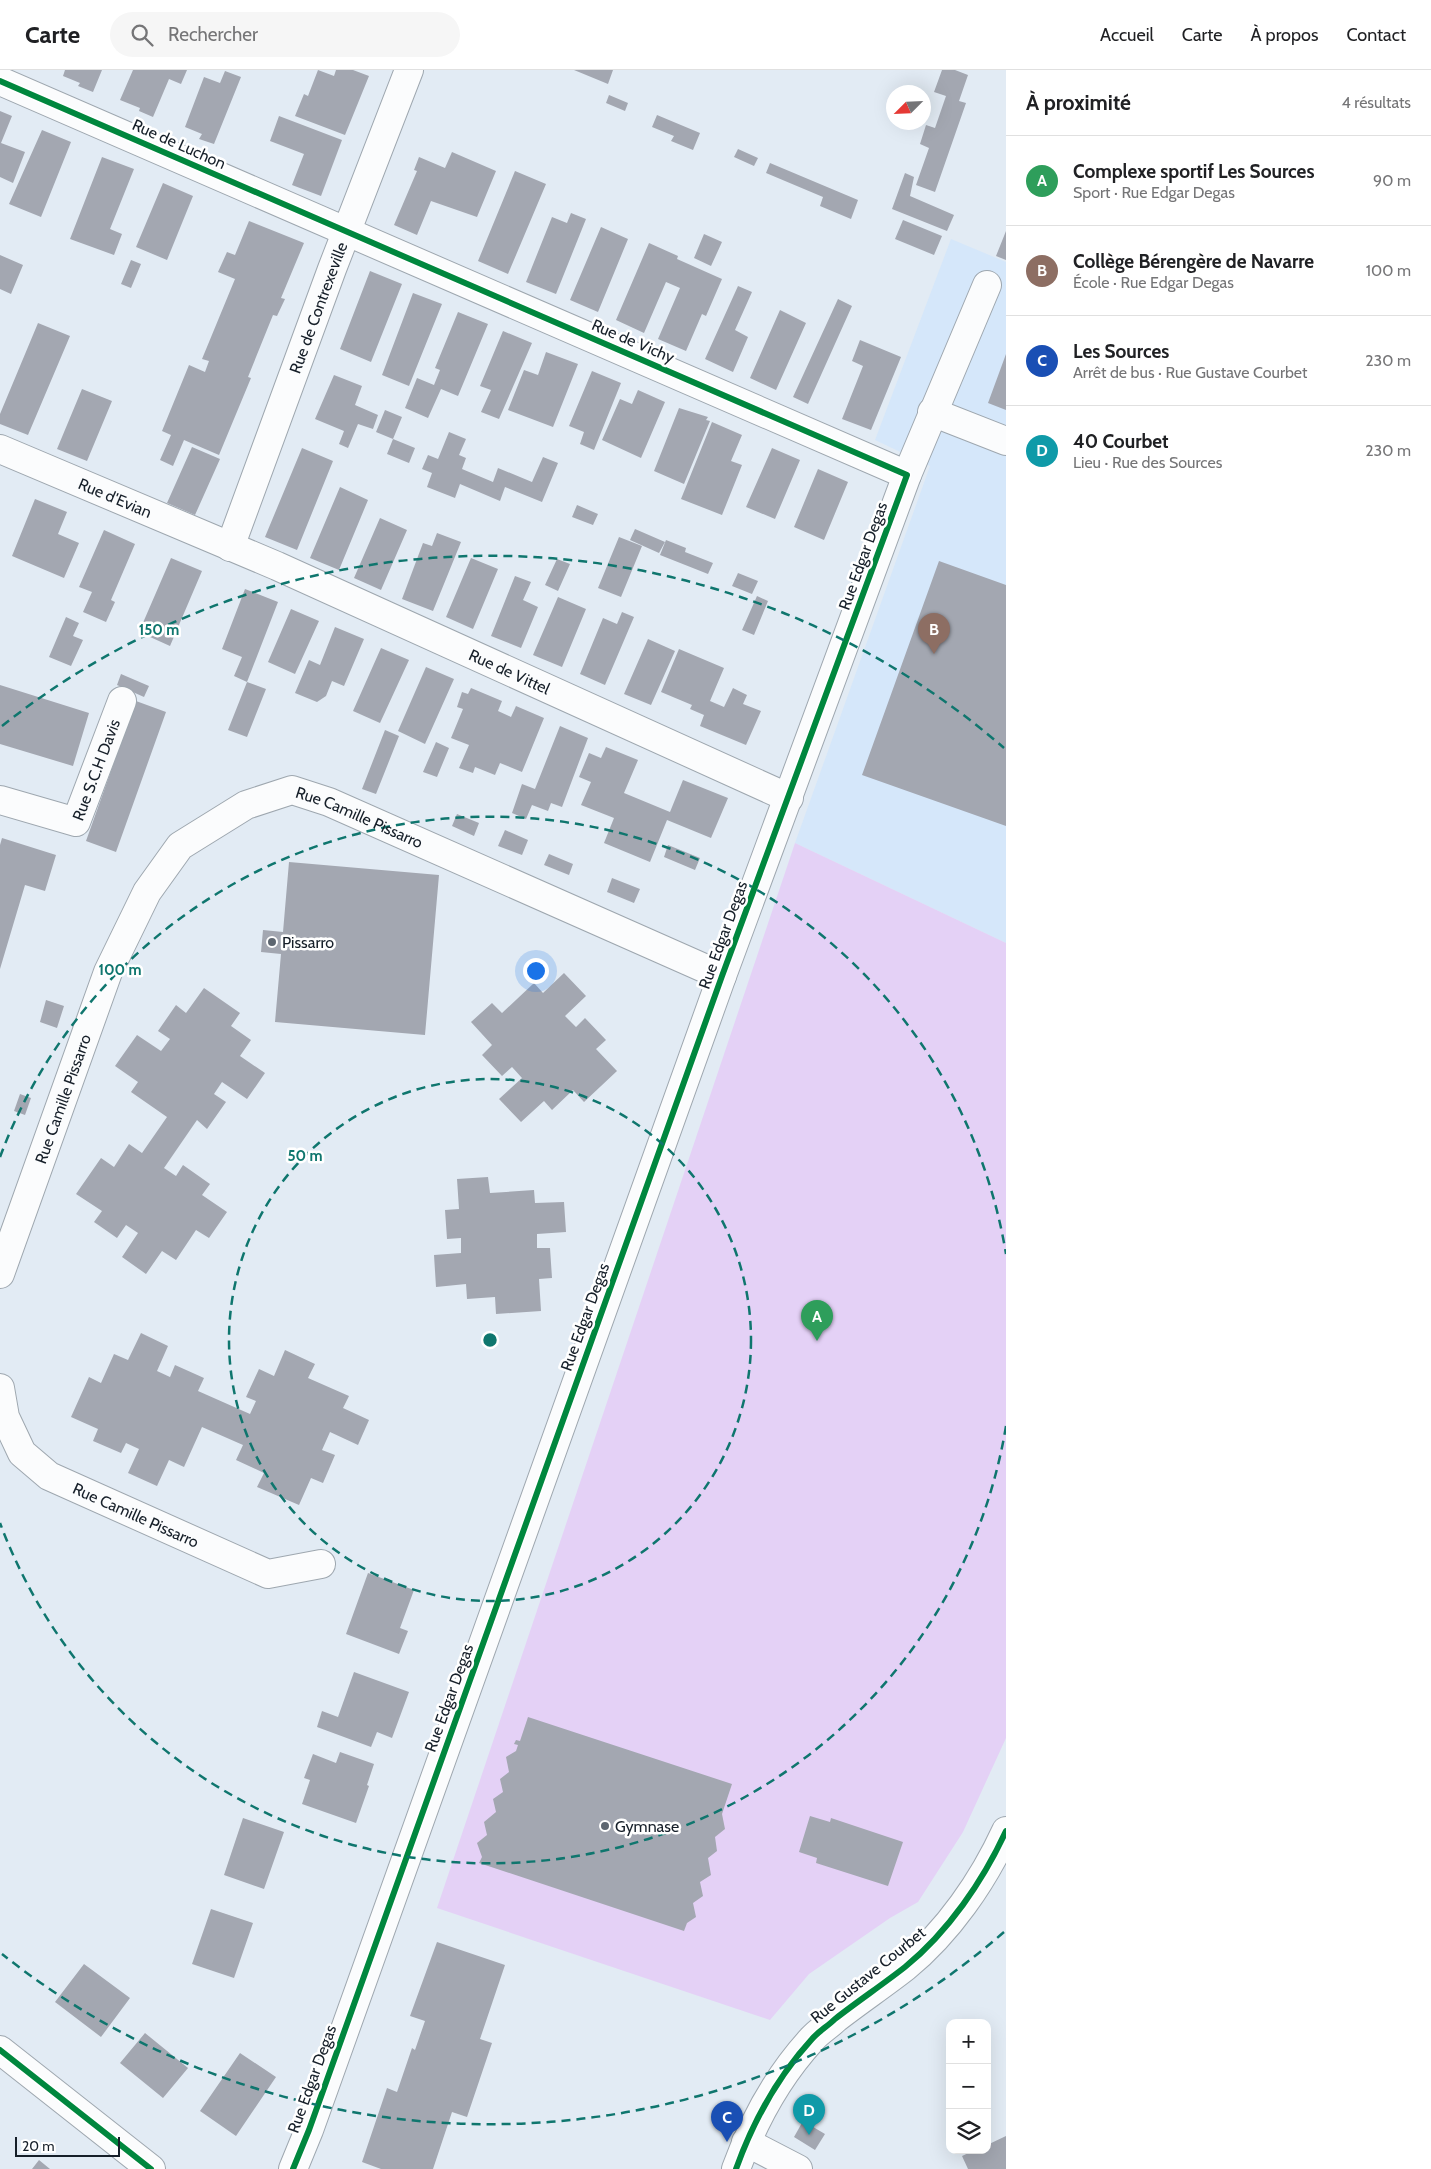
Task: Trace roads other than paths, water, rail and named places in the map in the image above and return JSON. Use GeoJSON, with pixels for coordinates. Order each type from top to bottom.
{"type":"FeatureCollection","features":[{"type":"Feature","properties":{"kind":"street","name":"Rue de Contrexeville"},"geometry":{"type":"LineString","coordinates":[[230,547],[332,269],[348,232],[409,70]]}},
{"type":"Feature","properties":{"kind":"street","name":"Rue de Luchon"},"geometry":{"type":"LineString","coordinates":[[0,81],[348,232]]}},
{"type":"Feature","properties":{"kind":"street","name":"Rue de Vichy"},"geometry":{"type":"LineString","coordinates":[[348,232],[907,475]]}},
{"type":"Feature","properties":{"kind":"street","name":"Rue Edgar Degas"},"geometry":{"type":"LineString","coordinates":[[293,2169],[722,976],[907,475],[987,285]]}},
{"type":"Feature","properties":{"kind":"street"},"geometry":{"type":"LineString","coordinates":[[932,412],[1006,441]]}},
{"type":"Feature","properties":{"kind":"street","name":"Rue d'Evian"},"geometry":{"type":"LineString","coordinates":[[0,449],[230,547]]}},
{"type":"Feature","properties":{"kind":"street","name":"Rue de Vittel"},"geometry":{"type":"LineString","coordinates":[[230,547],[277,566],[789,798]]}},
{"type":"Feature","properties":{"kind":"street","name":"Rue S.C.H Davis"},"geometry":{"type":"LineString","coordinates":[[0,800],[76,822],[122,701]]}},
{"type":"Feature","properties":{"kind":"street","name":"Rue Camille Pissarro"},"geometry":{"type":"LineString","coordinates":[[0,1274],[108,972],[147,892],[180,846],[246,805],[292,790],[329,802],[722,976]]}},
{"type":"Feature","properties":{"kind":"street","name":"Rue Camille Pissarro"},"geometry":{"type":"LineString","coordinates":[[0,1388],[5,1417],[22,1453],[49,1476],[268,1574],[321,1564]]}},
{"type":"Feature","properties":{"kind":"street","name":"Rue Gustave Courbet"},"geometry":{"type":"LineString","coordinates":[[736,2169],[746,2142],[778,2083],[813,2037],[906,1966],[932,1943],[968,1897],[997,1850],[1006,1831]]}},
{"type":"Feature","properties":{"kind":"street"},"geometry":{"type":"LineString","coordinates":[[0,2050],[151,2169]]}},
{"type":"Feature","properties":{"kind":"street"},"geometry":{"type":"LineString","coordinates":[[746,2142],[798,2169]]}},
{"type":"Feature","properties":{"kind":"place","name":"Collège Bérengère de Navarre"},"geometry":{"type":"Point","coordinates":[934,654]}},
{"type":"Feature","properties":{"kind":"place","name":"Pissarro"},"geometry":{"type":"Point","coordinates":[272,942]}},
{"type":"Feature","properties":{"kind":"place","name":"Complexe sportif Les Sources"},"geometry":{"type":"Point","coordinates":[817,1341]}},
{"type":"Feature","properties":{"kind":"place","name":"Gymnase"},"geometry":{"type":"Point","coordinates":[605,1826]}},
{"type":"Feature","properties":{"kind":"place","name":"40 Courbet"},"geometry":{"type":"Point","coordinates":[809,2135]}},
{"type":"Feature","properties":{"kind":"place","name":"Les Sources"},"geometry":{"type":"Point","coordinates":[727,2142]}}]}
